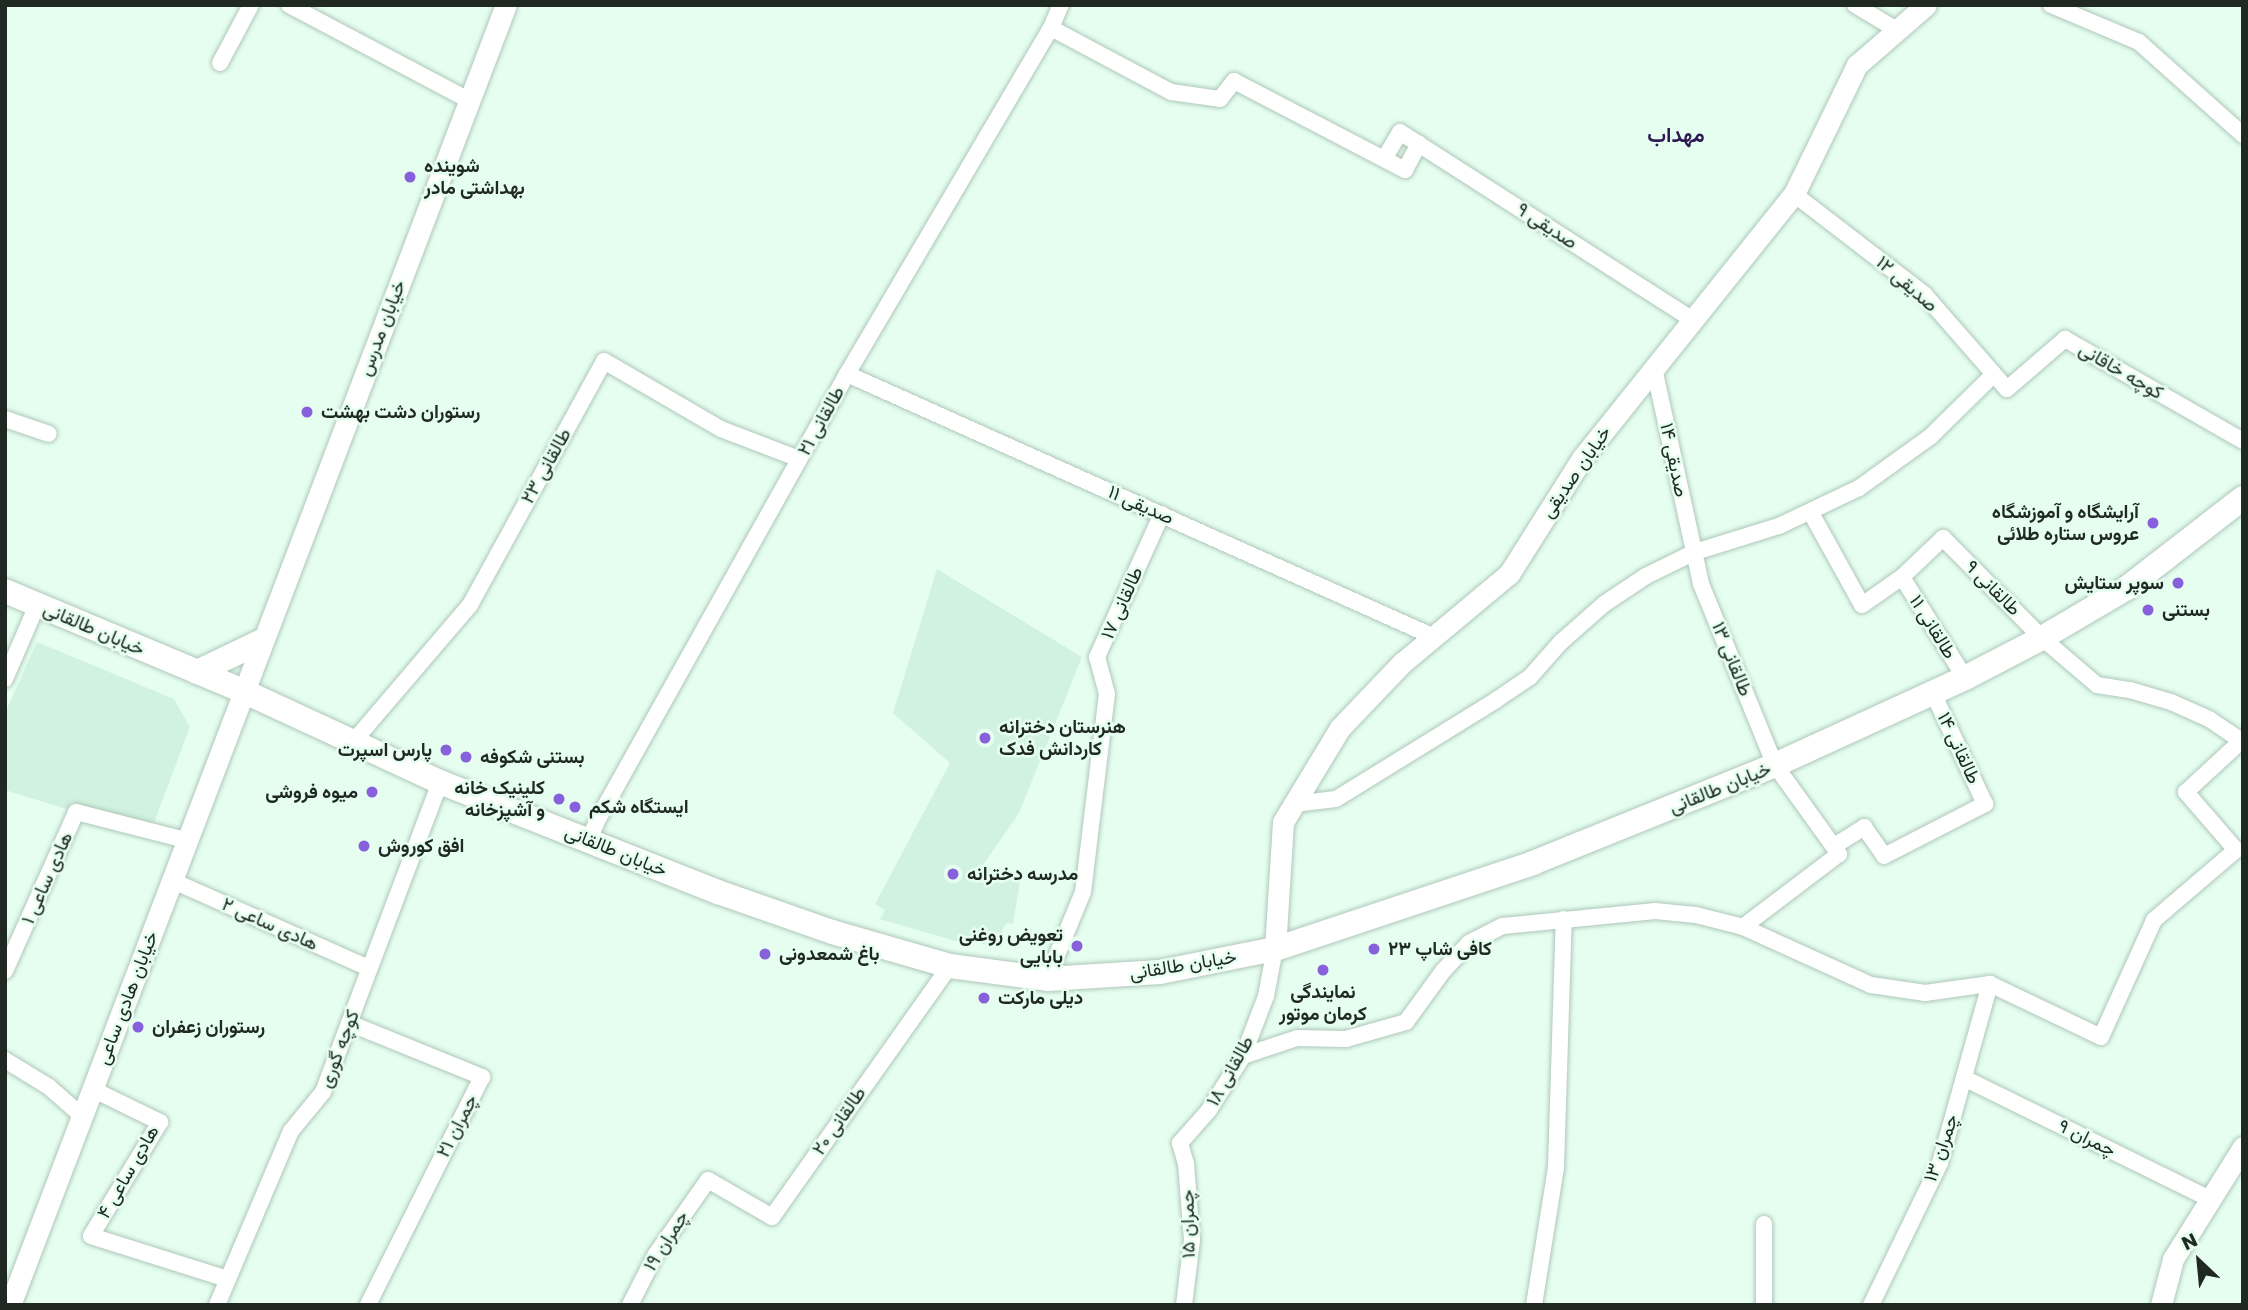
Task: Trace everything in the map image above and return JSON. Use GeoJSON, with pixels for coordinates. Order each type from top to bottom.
{"type":"FeatureCollection","features":[{"type":"Feature","properties":{"kind":"main road","name":"خیابان مدرس"},"geometry":{"type":"LineString","coordinates":[[243,691],[506,5]]}},
{"type":"Feature","properties":{"kind":"main road","name":"خیابان صدیقی"},"geometry":{"type":"LineString","coordinates":[[1275,949],[1283,822],[1340,728],[1402,663],[1509,574],[1583,457],[1794,194],[1857,65],[1926,5]]}},
{"type":"Feature","properties":{"kind":"main road","name":"خیابان طالقانی"},"geometry":{"type":"LineString","coordinates":[[5,591],[243,691],[440,782],[718,892],[832,932],[950,966],[1047,979],[1160,972],[1275,949],[1533,863],[1776,765],[1965,678],[2042,638],[2127,587],[2243,498]]}},
{"type":"Feature","properties":{"kind":"main road"},"geometry":{"type":"LineString","coordinates":[[197,672],[262,641]]}},
{"type":"Feature","properties":{"kind":"main road","name":"خیابان هادی ساعی"},"geometry":{"type":"LineString","coordinates":[[10,1305],[243,691]]}},
{"type":"Feature","properties":{"kind":"main road"},"geometry":{"type":"LineString","coordinates":[[2161,1305],[2173,1259],[2243,1147]]}},
{"type":"Feature","properties":{"kind":"street"},"geometry":{"type":"LineString","coordinates":[[220,63],[251,5]]}},
{"type":"Feature","properties":{"kind":"street"},"geometry":{"type":"LineString","coordinates":[[289,5],[470,101]]}},
{"type":"Feature","properties":{"kind":"street","name":"طالقانی ۲۱"},"geometry":{"type":"LineString","coordinates":[[589,840],[598,819],[799,459],[1051,28],[1060,5]]}},
{"type":"Feature","properties":{"kind":"street"},"geometry":{"type":"LineString","coordinates":[[1855,5],[1897,30]]}},
{"type":"Feature","properties":{"kind":"street"},"geometry":{"type":"LineString","coordinates":[[2051,5],[2139,42],[2243,135]]}},
{"type":"Feature","properties":{"kind":"street"},"geometry":{"type":"LineString","coordinates":[[1051,28],[1171,92],[1220,99],[1234,81],[1405,170],[1419,144]]}},
{"type":"Feature","properties":{"kind":"street","name":"صدیقی ۹"},"geometry":{"type":"LineString","coordinates":[[1384,159],[1401,132],[1693,320]]}},
{"type":"Feature","properties":{"kind":"street","name":"صدیقی ۱۲"},"geometry":{"type":"LineString","coordinates":[[1794,194],[1924,294],[2007,388]]}},
{"type":"Feature","properties":{"kind":"street","name":"کوچه خاقانی"},"geometry":{"type":"LineString","coordinates":[[2007,388],[2065,339],[2243,441]]}},
{"type":"Feature","properties":{"kind":"street","name":"طالقانی ۲۳"},"geometry":{"type":"LineString","coordinates":[[353,742],[470,605],[604,361],[721,429],[799,459]]}},
{"type":"Feature","properties":{"kind":"street","name":"صدیقی ۱۴"},"geometry":{"type":"LineString","coordinates":[[1654,368],[1695,552]]}},
{"type":"Feature","properties":{"kind":"street"},"geometry":{"type":"LineString","coordinates":[[1294,804],[1336,799],[1455,727],[1530,677],[1561,642],[1604,604],[1646,576],[1695,552],[1748,537],[1811,513],[1896,463],[1948,421],[1994,373]]}},
{"type":"Feature","properties":{"kind":"street","name":"صدیقی ۱۱"},"geometry":{"type":"LineString","coordinates":[[847,374],[1434,636]]}},
{"type":"Feature","properties":{"kind":"street"},"geometry":{"type":"LineString","coordinates":[[5,419],[49,434]]}},
{"type":"Feature","properties":{"kind":"street"},"geometry":{"type":"LineString","coordinates":[[1811,513],[1863,605],[1902,577]]}},
{"type":"Feature","properties":{"kind":"street","name":"طالقانی ۱۷"},"geometry":{"type":"LineString","coordinates":[[1047,979],[1083,892],[1107,694],[1097,657],[1161,514]]}},
{"type":"Feature","properties":{"kind":"street","name":"طالقانی ۹"},"geometry":{"type":"LineString","coordinates":[[1902,577],[1943,538],[2042,638],[2097,685],[2130,690],[2171,702],[2209,719],[2242,741]]}},
{"type":"Feature","properties":{"kind":"street","name":"طالقانی ۱۳"},"geometry":{"type":"LineString","coordinates":[[1695,552],[1701,584],[1776,765],[1836,850]]}},
{"type":"Feature","properties":{"kind":"street","name":"طالقانی ۱۱"},"geometry":{"type":"LineString","coordinates":[[1902,577],[1965,678]]}},
{"type":"Feature","properties":{"kind":"street"},"geometry":{"type":"LineString","coordinates":[[5,679],[37,605]]}},
{"type":"Feature","properties":{"kind":"street","name":"طالقانی ۱۴"},"geometry":{"type":"LineString","coordinates":[[1836,850],[1864,827],[1884,856],[1985,804],[1933,693]]}},
{"type":"Feature","properties":{"kind":"street"},"geometry":{"type":"LineString","coordinates":[[1243,1056],[1297,1038],[1346,1039],[1406,1022],[1443,971],[1469,943],[1503,926],[1655,911],[1696,915],[1743,927],[1871,985],[1926,993],[1990,984],[2101,1037],[2154,920],[2239,850],[2186,792],[2242,741]]}},
{"type":"Feature","properties":{"kind":"street","name":"کوچه گوری"},"geometry":{"type":"LineString","coordinates":[[217,1305],[291,1130],[323,1092],[440,782]]}},
{"type":"Feature","properties":{"kind":"street","name":"هادی ساعی ۱"},"geometry":{"type":"LineString","coordinates":[[5,971],[76,812],[186,840]]}},
{"type":"Feature","properties":{"kind":"street"},"geometry":{"type":"LineString","coordinates":[[1743,927],[1836,850]]}},
{"type":"Feature","properties":{"kind":"street","name":"هادی ساعی ۲"},"geometry":{"type":"LineString","coordinates":[[171,880],[369,968]]}},
{"type":"Feature","properties":{"kind":"street"},"geometry":{"type":"LineString","coordinates":[[1534,1305],[1556,1167],[1564,919]]}},
{"type":"Feature","properties":{"kind":"street","name":"طالقانی ۱۸"},"geometry":{"type":"LineString","coordinates":[[1180,1143],[1209,1110],[1243,1056],[1266,996],[1275,949]]}},
{"type":"Feature","properties":{"kind":"street","name":"طالقانی ۲۰"},"geometry":{"type":"LineString","coordinates":[[708,1180],[772,1217],[950,966]]}},
{"type":"Feature","properties":{"kind":"street","name":"چمران ۱۳"},"geometry":{"type":"LineString","coordinates":[[1871,1305],[1940,1163],[1990,984]]}},
{"type":"Feature","properties":{"kind":"street","name":"چمران ۲۱"},"geometry":{"type":"LineString","coordinates":[[349,1023],[482,1077],[368,1305]]}},
{"type":"Feature","properties":{"kind":"street"},"geometry":{"type":"LineString","coordinates":[[5,1060],[49,1087],[82,1116]]}},
{"type":"Feature","properties":{"kind":"street","name":"چمران ۹"},"geometry":{"type":"LineString","coordinates":[[1964,1078],[2210,1199]]}},
{"type":"Feature","properties":{"kind":"street","name":"هادی ساعی ۴"},"geometry":{"type":"LineString","coordinates":[[92,1089],[160,1122],[91,1236],[227,1279]]}},
{"type":"Feature","properties":{"kind":"street","name":"چمران ۱۵"},"geometry":{"type":"LineString","coordinates":[[1180,1143],[1186,1164],[1192,1240],[1184,1305]]}},
{"type":"Feature","properties":{"kind":"street","name":"چمران ۱۹"},"geometry":{"type":"LineString","coordinates":[[630,1305],[656,1254],[708,1180]]}},
{"type":"Feature","properties":{"kind":"street"},"geometry":{"type":"LineString","coordinates":[[1764,1224],[1764,1305]]}},
{"type":"Feature","properties":{"kind":"shaded area","name":"هنرستان دخترانه کاردانش فدک"},"geometry":{"type":"Polygon","coordinates":[[[937,569],[1082,657],[1019,813],[983,865],[1020,882],[1013,924],[1006,923],[995,945],[955,941],[880,919],[885,910],[875,904],[950,763],[893,713],[937,569]]]}},
{"type":"Feature","properties":{"kind":"shaded area"},"geometry":{"type":"Polygon","coordinates":[[[37,642],[174,699],[190,727],[152,828],[72,802],[69,810],[5,790],[5,713],[37,642]]]}},
{"type":"Feature","properties":{"kind":"place","name":"شوینده بهداشتی مادر"},"geometry":{"type":"Point","coordinates":[410,177]}},
{"type":"Feature","properties":{"kind":"place","name":"رستوران دشت بهشت"},"geometry":{"type":"Point","coordinates":[307,412]}},
{"type":"Feature","properties":{"kind":"place","name":"آرایشگاه و آموزشگاه عروس ستاره طلائی"},"geometry":{"type":"Point","coordinates":[2153,523]}},
{"type":"Feature","properties":{"kind":"place","name":"سوپر ستایش"},"geometry":{"type":"Point","coordinates":[2178,583]}},
{"type":"Feature","properties":{"kind":"place","name":"بستنی"},"geometry":{"type":"Point","coordinates":[2148,610]}},
{"type":"Feature","properties":{"kind":"place","name":"هنرستان دخترانه کاردانش فدک"},"geometry":{"type":"Point","coordinates":[985,738]}},
{"type":"Feature","properties":{"kind":"place","name":"پارس اسپرت"},"geometry":{"type":"Point","coordinates":[446,750]}},
{"type":"Feature","properties":{"kind":"place","name":"بستنی شکوفه"},"geometry":{"type":"Point","coordinates":[466,757]}},
{"type":"Feature","properties":{"kind":"place","name":"میوه فروشی"},"geometry":{"type":"Point","coordinates":[372,792]}},
{"type":"Feature","properties":{"kind":"place","name":"کلینیک خانه و آشپزخانه"},"geometry":{"type":"Point","coordinates":[559,799]}},
{"type":"Feature","properties":{"kind":"place","name":"ایستگاه شکم"},"geometry":{"type":"Point","coordinates":[575,807]}},
{"type":"Feature","properties":{"kind":"place","name":"افق کوروش"},"geometry":{"type":"Point","coordinates":[364,846]}},
{"type":"Feature","properties":{"kind":"place","name":"مدرسه دخترانه"},"geometry":{"type":"Point","coordinates":[953,874]}},
{"type":"Feature","properties":{"kind":"place","name":"تعویض روغنی بابایی"},"geometry":{"type":"Point","coordinates":[1077,946]}},
{"type":"Feature","properties":{"kind":"place","name":"کافی شاپ ۲۳"},"geometry":{"type":"Point","coordinates":[1374,949]}},
{"type":"Feature","properties":{"kind":"place","name":"باغ شمعدونی"},"geometry":{"type":"Point","coordinates":[765,954]}},
{"type":"Feature","properties":{"kind":"place","name":"نمایندگی کرمان موتور"},"geometry":{"type":"Point","coordinates":[1323,970]}},
{"type":"Feature","properties":{"kind":"place","name":"دیلی مارکت"},"geometry":{"type":"Point","coordinates":[984,998]}},
{"type":"Feature","properties":{"kind":"place","name":"رستوران زعفران"},"geometry":{"type":"Point","coordinates":[138,1027]}},
{"type":"Feature","properties":{"kind":"district","name":"مهداب"},"geometry":{"type":"Point","coordinates":[1676,135]}}]}
